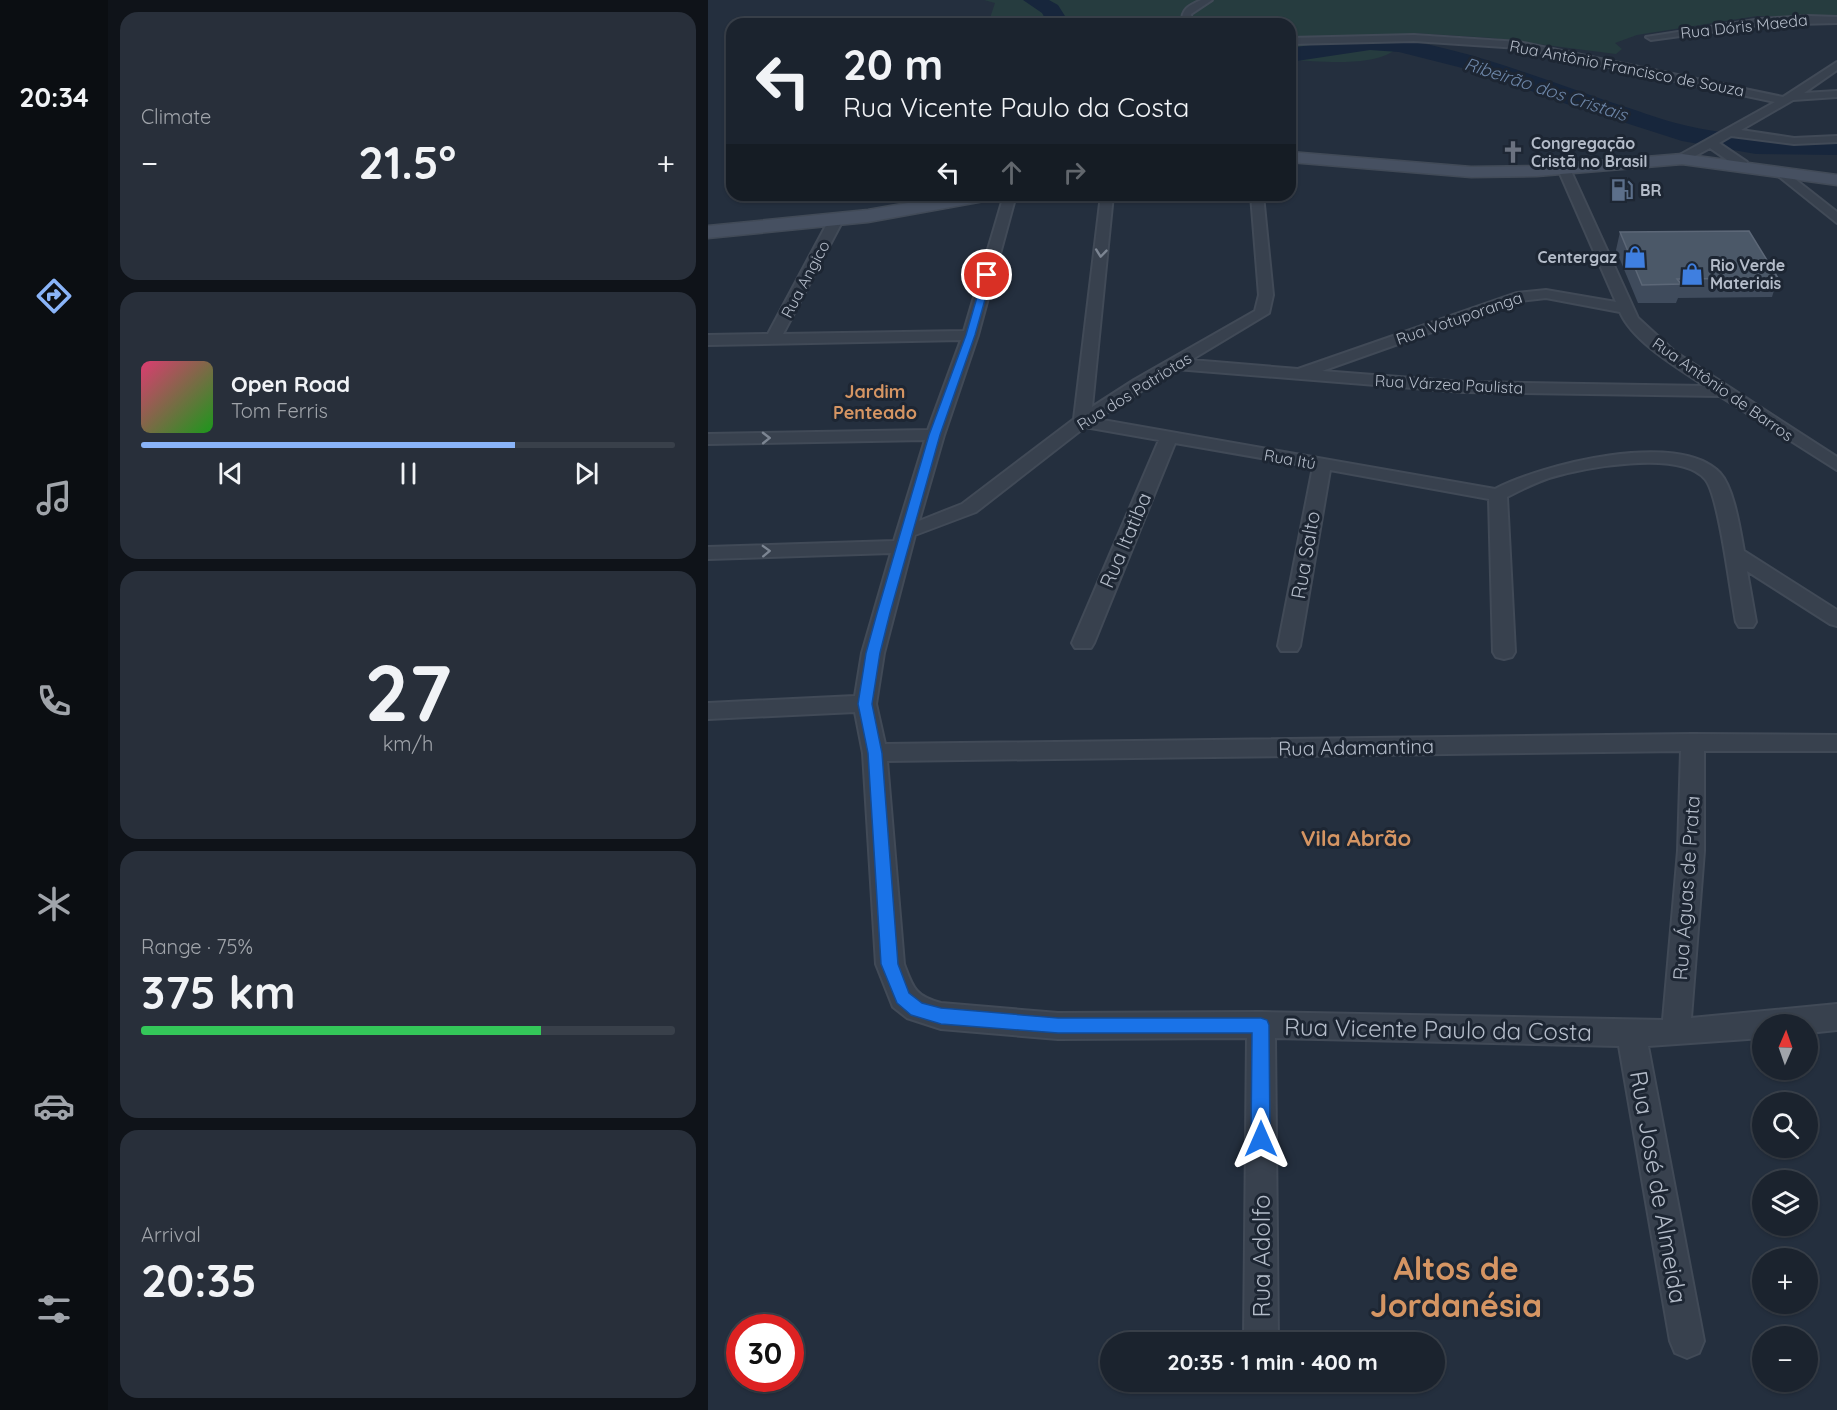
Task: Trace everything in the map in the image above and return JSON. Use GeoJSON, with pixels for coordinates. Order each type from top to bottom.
{"type":"FeatureCollection","features":[{"type":"Feature","properties":{"kind":"street"},"geometry":{"type":"LineString","coordinates":[[1186,18],[1185,14],[1192,7],[1208,0]]}},
{"type":"Feature","properties":{"kind":"street","name":"Rua Dóris Maeda"},"geometry":{"type":"LineString","coordinates":[[1651,37],[1761,22],[1837,20]]}},
{"type":"Feature","properties":{"kind":"street","name":"Rua Antônio Francisco de Souza"},"geometry":{"type":"LineString","coordinates":[[1296,41],[1413,38],[1520,45],[1787,98]]}},
{"type":"Feature","properties":{"kind":"street"},"geometry":{"type":"LineString","coordinates":[[1682,159],[1787,98],[1837,65]]}},
{"type":"Feature","properties":{"kind":"street"},"geometry":{"type":"LineString","coordinates":[[1787,98],[1837,94]]}},
{"type":"Feature","properties":{"kind":"street"},"geometry":{"type":"LineString","coordinates":[[1719,138],[1794,141],[1837,139]]}},
{"type":"Feature","properties":{"kind":"street"},"geometry":{"type":"LineString","coordinates":[[1719,138],[1743,165]]}},
{"type":"Feature","properties":{"kind":"street"},"geometry":{"type":"LineString","coordinates":[[1296,158],[1471,172],[1564,169],[1682,159],[1743,165],[1837,180]]}},
{"type":"Feature","properties":{"kind":"street","name":"Rua Antônio de Barros"},"geometry":{"type":"LineString","coordinates":[[1564,169],[1631,320],[1650,339],[1722,391],[1837,465]]}},
{"type":"Feature","properties":{"kind":"street"},"geometry":{"type":"LineString","coordinates":[[1781,172],[1837,219]]}},
{"type":"Feature","properties":{"kind":"street"},"geometry":{"type":"LineString","coordinates":[[708,232],[836,220],[948,201]]}},
{"type":"Feature","properties":{"kind":"street"},"geometry":{"type":"LineString","coordinates":[[708,711],[865,704],[873,653],[905,539],[935,435],[970,335],[1008,201]]}},
{"type":"Feature","properties":{"kind":"street"},"geometry":{"type":"LineString","coordinates":[[1082,421],[1106,201]]}},
{"type":"Feature","properties":{"kind":"street","name":"Rua dos Patriotas"},"geometry":{"type":"LineString","coordinates":[[708,553],[905,539],[969,508],[1082,421],[1140,383],[1262,314],[1266,295],[1258,201]]}},
{"type":"Feature","properties":{"kind":"street","name":"Rua Angico"},"geometry":{"type":"LineString","coordinates":[[773,339],[836,220]]}},
{"type":"Feature","properties":{"kind":"street","name":"Rua Votuporanga"},"geometry":{"type":"LineString","coordinates":[[1297,375],[1517,297],[1546,294],[1625,308]]}},
{"type":"Feature","properties":{"kind":"street"},"geometry":{"type":"LineString","coordinates":[[708,340],[970,335]]}},
{"type":"Feature","properties":{"kind":"street","name":"Rua Várzea Paulista"},"geometry":{"type":"LineString","coordinates":[[1176,364],[1462,387],[1722,391]]}},
{"type":"Feature","properties":{"kind":"street","name":"Rua Itú"},"geometry":{"type":"LineString","coordinates":[[1082,421],[1498,495]]}},
{"type":"Feature","properties":{"kind":"street"},"geometry":{"type":"LineString","coordinates":[[708,439],[935,435]]}},
{"type":"Feature","properties":{"kind":"street","name":"Rua Itatiba"},"geometry":{"type":"LineString","coordinates":[[1083,643],[1168,438]]}},
{"type":"Feature","properties":{"kind":"street"},"geometry":{"type":"LineString","coordinates":[[1504,652],[1498,495],[1543,474],[1598,461],[1633,458],[1667,460],[1691,465],[1712,475],[1724,498],[1746,622]]}},
{"type":"Feature","properties":{"kind":"street","name":"Rua Salto"},"geometry":{"type":"LineString","coordinates":[[1289,646],[1322,465]]}},
{"type":"Feature","properties":{"kind":"street"},"geometry":{"type":"LineString","coordinates":[[1733,553],[1837,620]]}},
{"type":"Feature","properties":{"kind":"street","name":"Rua Vicente Paulo da Costa"},"geometry":{"type":"LineString","coordinates":[[865,704],[875,753],[890,964],[903,998],[917,1009],[941,1016],[1058,1026],[1261,1025],[1631,1033],[1676,1033],[1752,1026]]}},
{"type":"Feature","properties":{"kind":"street","name":"Rua Adamantina"},"geometry":{"type":"LineString","coordinates":[[875,753],[1692,742],[1837,743]]}},
{"type":"Feature","properties":{"kind":"street","name":"Rua Águas de Prata"},"geometry":{"type":"LineString","coordinates":[[1676,1033],[1694,782],[1692,742]]}},
{"type":"Feature","properties":{"kind":"street","name":"Rua Vicente Paulo da Costa"},"geometry":{"type":"LineString","coordinates":[[1818,1019],[1837,1017]]}},
{"type":"Feature","properties":{"kind":"street","name":"Rua Adolfo"},"geometry":{"type":"LineString","coordinates":[[1261,1025],[1261,1332]]}},
{"type":"Feature","properties":{"kind":"street","name":"Rua José de Almeida"},"geometry":{"type":"LineString","coordinates":[[1631,1033],[1688,1341]]}},
{"type":"Feature","properties":{"kind":"green space"},"geometry":{"type":"Polygon","coordinates":[[[984,0],[1837,0],[1837,16],[1757,16],[1637,35],[1615,43],[1622,49],[1616,54],[1492,38],[1413,33],[1395,50],[1382,57],[1328,62],[1296,60],[1296,18],[990,18],[995,3],[984,0]]]}},
{"type":"Feature","properties":{"kind":"building"},"geometry":{"type":"Polygon","coordinates":[[[1749,231],[1778,278],[1677,279],[1681,284],[1642,285],[1620,232],[1749,231]]]}},
{"type":"Feature","properties":{"kind":"waterway","name":"Ribeirão dos Cristais"},"geometry":{"type":"LineString","coordinates":[[1033,0],[1051,9],[1055,18]]}},
{"type":"Feature","properties":{"kind":"waterway","name":"Ribeirão dos Cristais"},"geometry":{"type":"LineString","coordinates":[[1296,54],[1370,43],[1399,45],[1502,71],[1560,94],[1682,133],[1756,146],[1837,147]]}},
{"type":"Feature","properties":{"kind":"place","name":"Congregação Cristã no Brasil"},"geometry":{"type":"Point","coordinates":[1513,152]}},
{"type":"Feature","properties":{"kind":"place","name":"BR"},"geometry":{"type":"Point","coordinates":[1622,190]}},
{"type":"Feature","properties":{"kind":"place","name":"Centergaz"},"geometry":{"type":"Point","coordinates":[1635,257]}},
{"type":"Feature","properties":{"kind":"place","name":"Rio Verde Materiais"},"geometry":{"type":"Point","coordinates":[1692,274]}},
{"type":"Feature","properties":{"kind":"district","name":"Jardim Penteado"},"geometry":{"type":"Point","coordinates":[875,401]}},
{"type":"Feature","properties":{"kind":"district","name":"Vila Abrão"},"geometry":{"type":"Point","coordinates":[1356,838]}},
{"type":"Feature","properties":{"kind":"district","name":"Altos de Jordanésia"},"geometry":{"type":"Point","coordinates":[1456,1286]}},
{"type":"Feature","properties":{"kind":"route"},"geometry":{"type":"LineString","coordinates":[[987,275],[970,335],[935,435],[883,613],[873,653],[865,704],[875,753],[890,964],[903,998],[917,1009],[941,1016],[1058,1026],[1261,1025],[1261,1139]]}}]}
